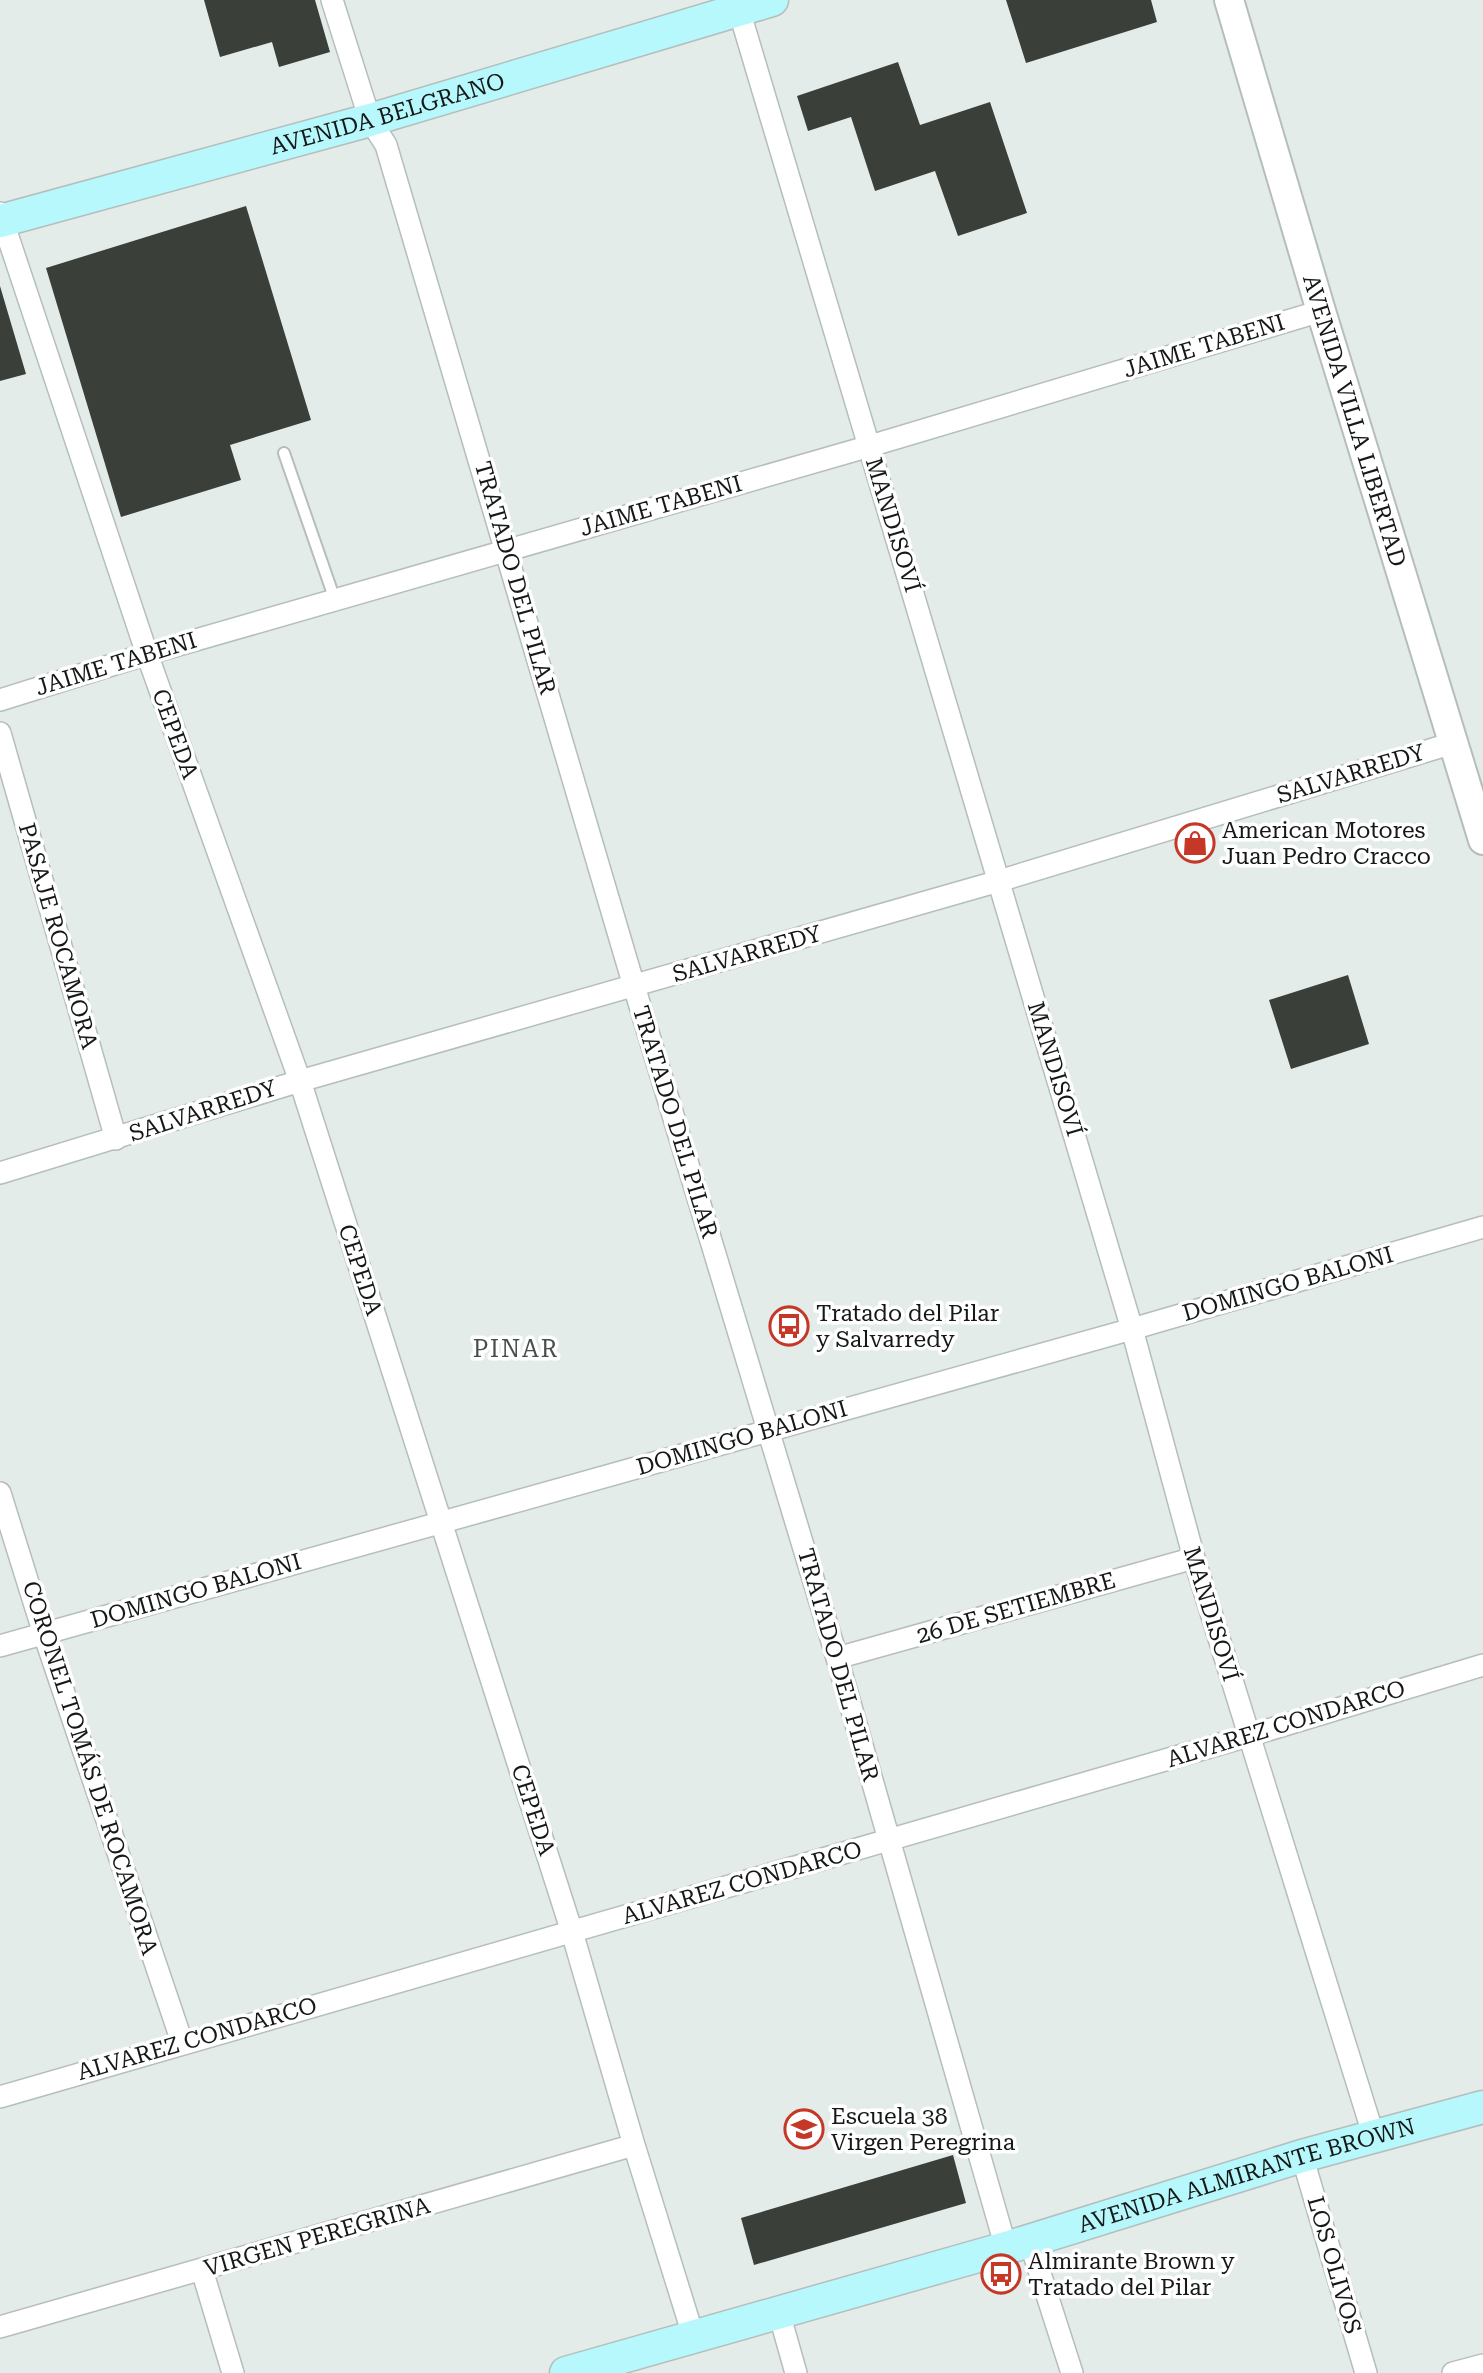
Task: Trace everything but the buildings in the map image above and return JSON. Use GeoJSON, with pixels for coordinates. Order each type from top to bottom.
{"type":"FeatureCollection","features":[{"type":"Feature","properties":{"kind":"main road","name":"AVENIDA BELGRANO"},"geometry":{"type":"LineString","coordinates":[[1,218],[370,120],[738,5],[772,0]]}},
{"type":"Feature","properties":{"kind":"main road","name":"AVENIDA ALMIRANTE BROWN"},"geometry":{"type":"LineString","coordinates":[[566,2373],[1018,2245],[1302,2156],[1483,2106]]}},
{"type":"Feature","properties":{"kind":"street","name":"TRATADO DEL PILAR"},"geometry":{"type":"LineString","coordinates":[[332,0],[370,120],[386,145],[889,1840],[1018,2245],[1072,2373]]}},
{"type":"Feature","properties":{"kind":"street","name":"AVENIDA VILLA LIBERTAD"},"geometry":{"type":"LineString","coordinates":[[1229,0],[1483,840]]}},
{"type":"Feature","properties":{"kind":"street","name":"MANDISOVÍ"},"geometry":{"type":"LineString","coordinates":[[738,5],[1132,1329],[1194,1558],[1374,2137]]}},
{"type":"Feature","properties":{"kind":"street","name":"CEPEDA"},"geometry":{"type":"LineString","coordinates":[[1,218],[146,654],[300,1081],[572,1933],[693,2335]]}},
{"type":"Feature","properties":{"kind":"street","name":"JAIME TABENI"},"geometry":{"type":"LineString","coordinates":[[0,700],[146,654],[870,446],[1321,311]]}},
{"type":"Feature","properties":{"kind":"street","name":"PASAJE ROCAMORA"},"geometry":{"type":"LineString","coordinates":[[0,733],[117,1139]]}},
{"type":"Feature","properties":{"kind":"street","name":"SALVARREDY"},"geometry":{"type":"LineString","coordinates":[[0,1173],[300,1081],[999,881],[1453,743]]}},
{"type":"Feature","properties":{"kind":"street","name":"DOMINGO BALONI"},"geometry":{"type":"LineString","coordinates":[[0,1646],[1132,1329],[1483,1227]]}},
{"type":"Feature","properties":{"kind":"street","name":"CORONEL TOMÁS DE ROCAMORA"},"geometry":{"type":"LineString","coordinates":[[0,1493],[44,1634],[182,2042]]}},
{"type":"Feature","properties":{"kind":"street","name":"26 DE SETIEMBRE"},"geometry":{"type":"LineString","coordinates":[[837,1658],[1194,1558]]}},
{"type":"Feature","properties":{"kind":"street","name":"ALVAREZ CONDARCO"},"geometry":{"type":"LineString","coordinates":[[0,2096],[572,1933],[1483,1665]]}},
{"type":"Feature","properties":{"kind":"street","name":"VIRGEN PEREGRINA"},"geometry":{"type":"LineString","coordinates":[[0,2327],[634,2145]]}},
{"type":"Feature","properties":{"kind":"street","name":"LOS OLIVOS"},"geometry":{"type":"LineString","coordinates":[[1302,2156],[1366,2373]]}},
{"type":"Feature","properties":{"kind":"street"},"geometry":{"type":"LineString","coordinates":[[202,2270],[233,2373]]}},
{"type":"Feature","properties":{"kind":"street"},"geometry":{"type":"LineString","coordinates":[[779,2314],[796,2373]]}},
{"type":"Feature","properties":{"kind":"street"},"geometry":{"type":"LineString","coordinates":[[1454,2373],[1483,2365]]}},
{"type":"Feature","properties":{"kind":"lane"},"geometry":{"type":"LineString","coordinates":[[284,453],[335,600]]}},
{"type":"Feature","properties":{"kind":"place","name":"American Motores Juan Pedro Cracco"},"geometry":{"type":"Point","coordinates":[1195,843]}},
{"type":"Feature","properties":{"kind":"place","name":"Tratado del Pilar y Salvarredy"},"geometry":{"type":"Point","coordinates":[789,1326]}},
{"type":"Feature","properties":{"kind":"place","name":"Escuela 38 Virgen Peregrina"},"geometry":{"type":"Point","coordinates":[804,2129]}},
{"type":"Feature","properties":{"kind":"place","name":"Almirante Brown y Tratado del Pilar"},"geometry":{"type":"Point","coordinates":[1001,2274]}},
{"type":"Feature","properties":{"kind":"district","name":"PINAR"},"geometry":{"type":"Point","coordinates":[516,1349]}}]}
